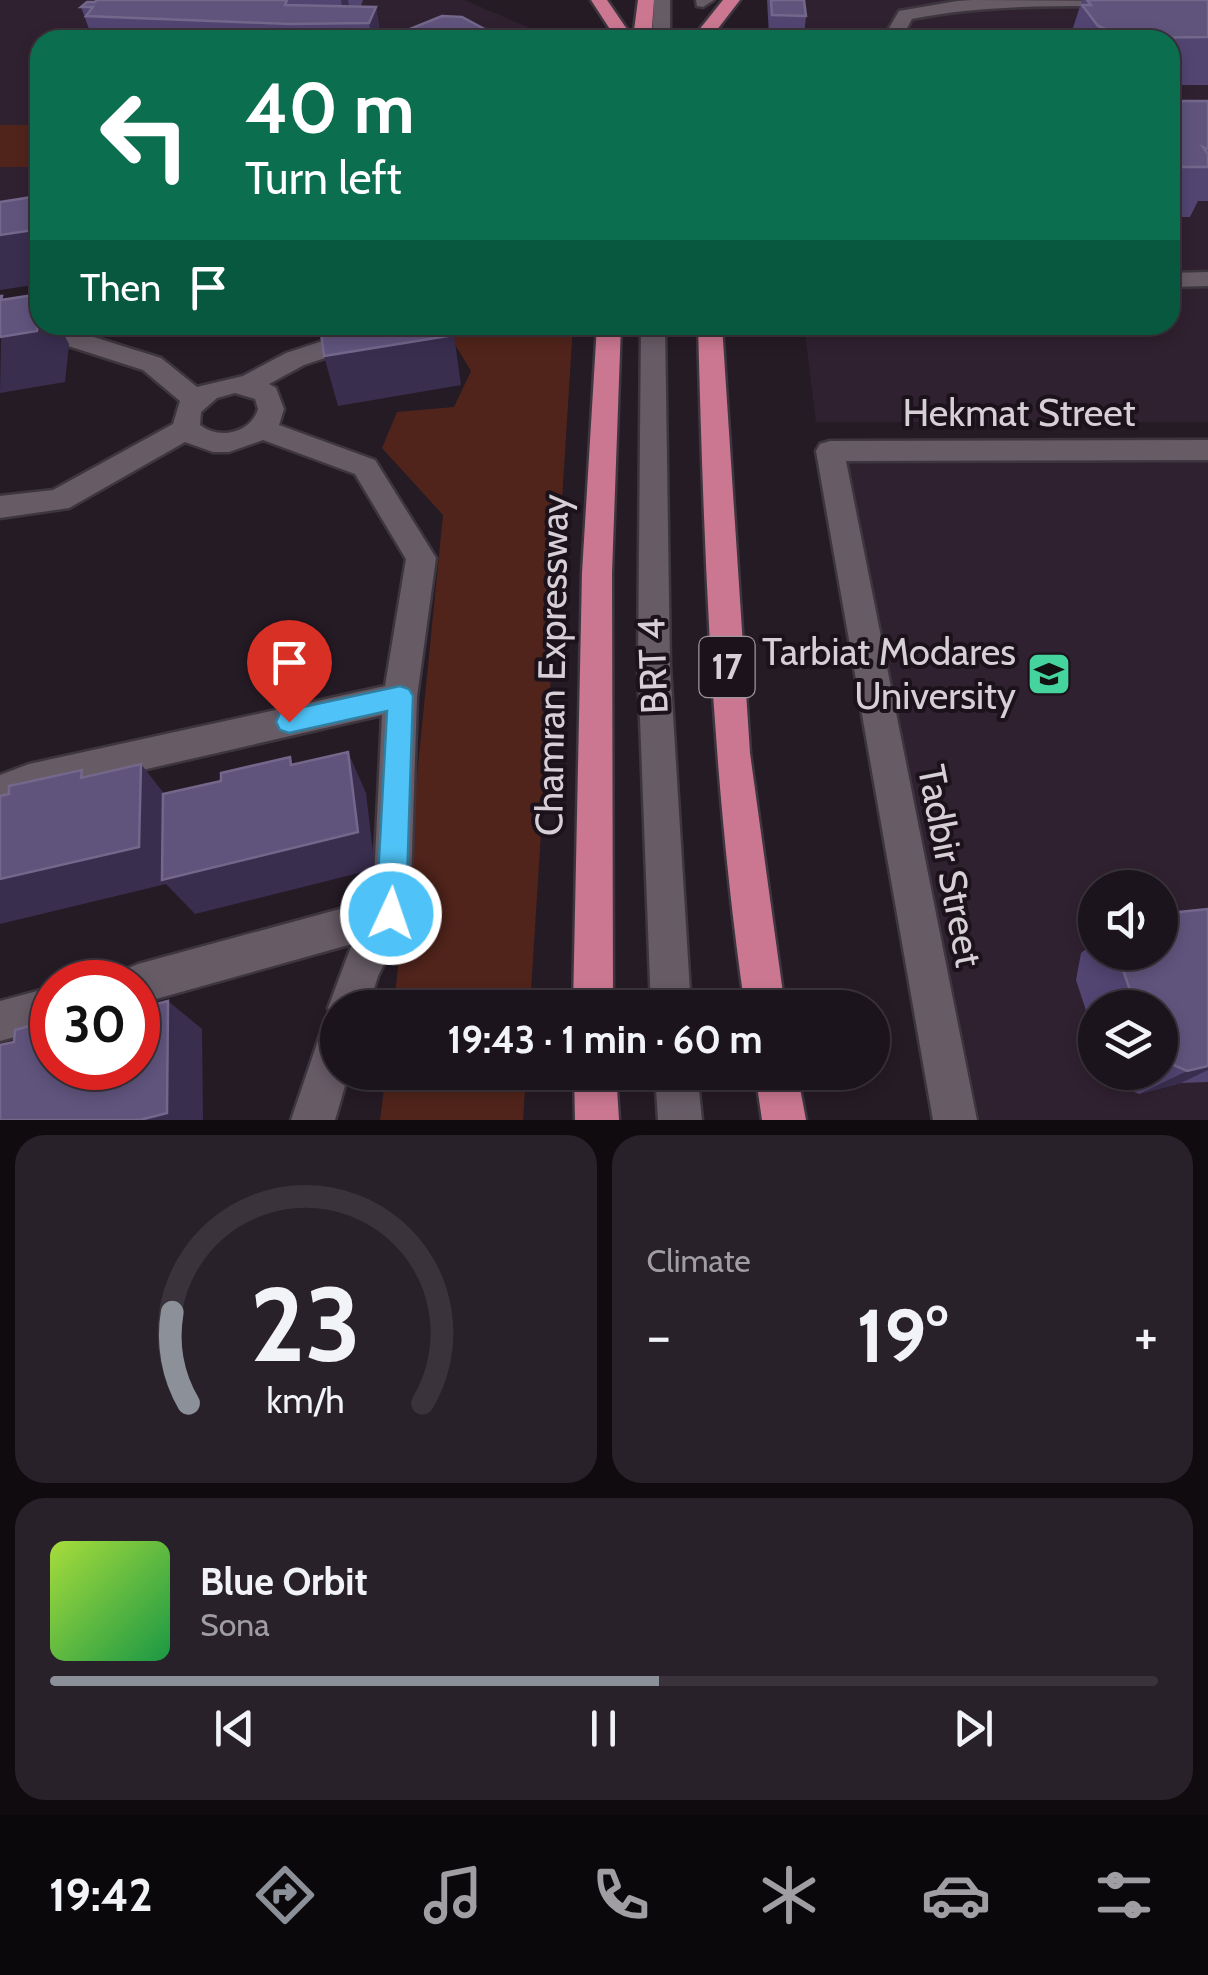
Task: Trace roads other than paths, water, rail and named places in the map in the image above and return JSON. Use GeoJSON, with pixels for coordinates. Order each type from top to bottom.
{"type":"FeatureCollection","features":[{"type":"Feature","properties":{"kind":"highway"},"geometry":{"type":"LineString","coordinates":[[643,30],[646,0]]}},
{"type":"Feature","properties":{"kind":"highway"},"geometry":{"type":"LineString","coordinates":[[708,30],[732,0]]}},
{"type":"Feature","properties":{"kind":"highway"},"geometry":{"type":"LineString","coordinates":[[602,1],[620,30]]}},
{"type":"Feature","properties":{"kind":"highway"},"geometry":{"type":"LineString","coordinates":[[701,30],[704,1]]}},
{"type":"Feature","properties":{"kind":"highway","name":"Chamran Expressway"},"geometry":{"type":"LineString","coordinates":[[593,990],[597,573],[609,335]]}},
{"type":"Feature","properties":{"kind":"highway","name":"17"},"geometry":{"type":"LineString","coordinates":[[710,335],[726,656],[745,893],[762,990]]}},
{"type":"Feature","properties":{"kind":"highway"},"geometry":{"type":"LineString","coordinates":[[596,1090],[597,1120]]}},
{"type":"Feature","properties":{"kind":"highway"},"geometry":{"type":"LineString","coordinates":[[779,1090],[784,1120]]}},
{"type":"Feature","properties":{"kind":"street"},"geometry":{"type":"LineString","coordinates":[[661,30],[662,0]]}},
{"type":"Feature","properties":{"kind":"street"},"geometry":{"type":"LineString","coordinates":[[897,30],[905,15],[928,6],[960,2],[1132,1]]}},
{"type":"Feature","properties":{"kind":"street"},"geometry":{"type":"LineString","coordinates":[[1180,280],[1208,279]]}},
{"type":"Feature","properties":{"kind":"street"},"geometry":{"type":"LineString","coordinates":[[0,316],[30,325]]}},
{"type":"Feature","properties":{"kind":"street"},"geometry":{"type":"LineString","coordinates":[[60,335],[152,364],[196,400]]}},
{"type":"Feature","properties":{"kind":"street"},"geometry":{"type":"LineString","coordinates":[[247,385],[267,394],[272,402],[272,411],[260,430],[219,444],[193,437],[186,429],[188,409],[220,386],[247,385],[295,359],[367,335]]}},
{"type":"Feature","properties":{"kind":"street","name":"BRT 4"},"geometry":{"type":"LineString","coordinates":[[652,335],[650,576],[670,990]]}},
{"type":"Feature","properties":{"kind":"street"},"geometry":{"type":"LineString","coordinates":[[0,507],[59,500],[186,429]]}},
{"type":"Feature","properties":{"kind":"street"},"geometry":{"type":"LineString","coordinates":[[260,430],[366,467],[420,558],[400,696],[391,914],[360,969],[354,990]]}},
{"type":"Feature","properties":{"kind":"street","name":"Hekmat Street"},"geometry":{"type":"LineString","coordinates":[[830,450],[1208,450]]}},
{"type":"Feature","properties":{"kind":"street","name":"Tadbir Street"},"geometry":{"type":"LineString","coordinates":[[830,450],[955,1120]]}},
{"type":"Feature","properties":{"kind":"street"},"geometry":{"type":"LineString","coordinates":[[0,791],[29,780],[400,696]]}},
{"type":"Feature","properties":{"kind":"street"},"geometry":{"type":"LineString","coordinates":[[160,978],[391,914]]}},
{"type":"Feature","properties":{"kind":"street"},"geometry":{"type":"LineString","coordinates":[[0,1022],[30,1013]]}},
{"type":"Feature","properties":{"kind":"street"},"geometry":{"type":"LineString","coordinates":[[312,1120],[322,1090]]}},
{"type":"Feature","properties":{"kind":"street"},"geometry":{"type":"LineString","coordinates":[[678,1090],[680,1120]]}},
{"type":"Feature","properties":{"kind":"place","name":"Tarbiat Modares University"},"geometry":{"type":"Point","coordinates":[1049,674]}}]}
